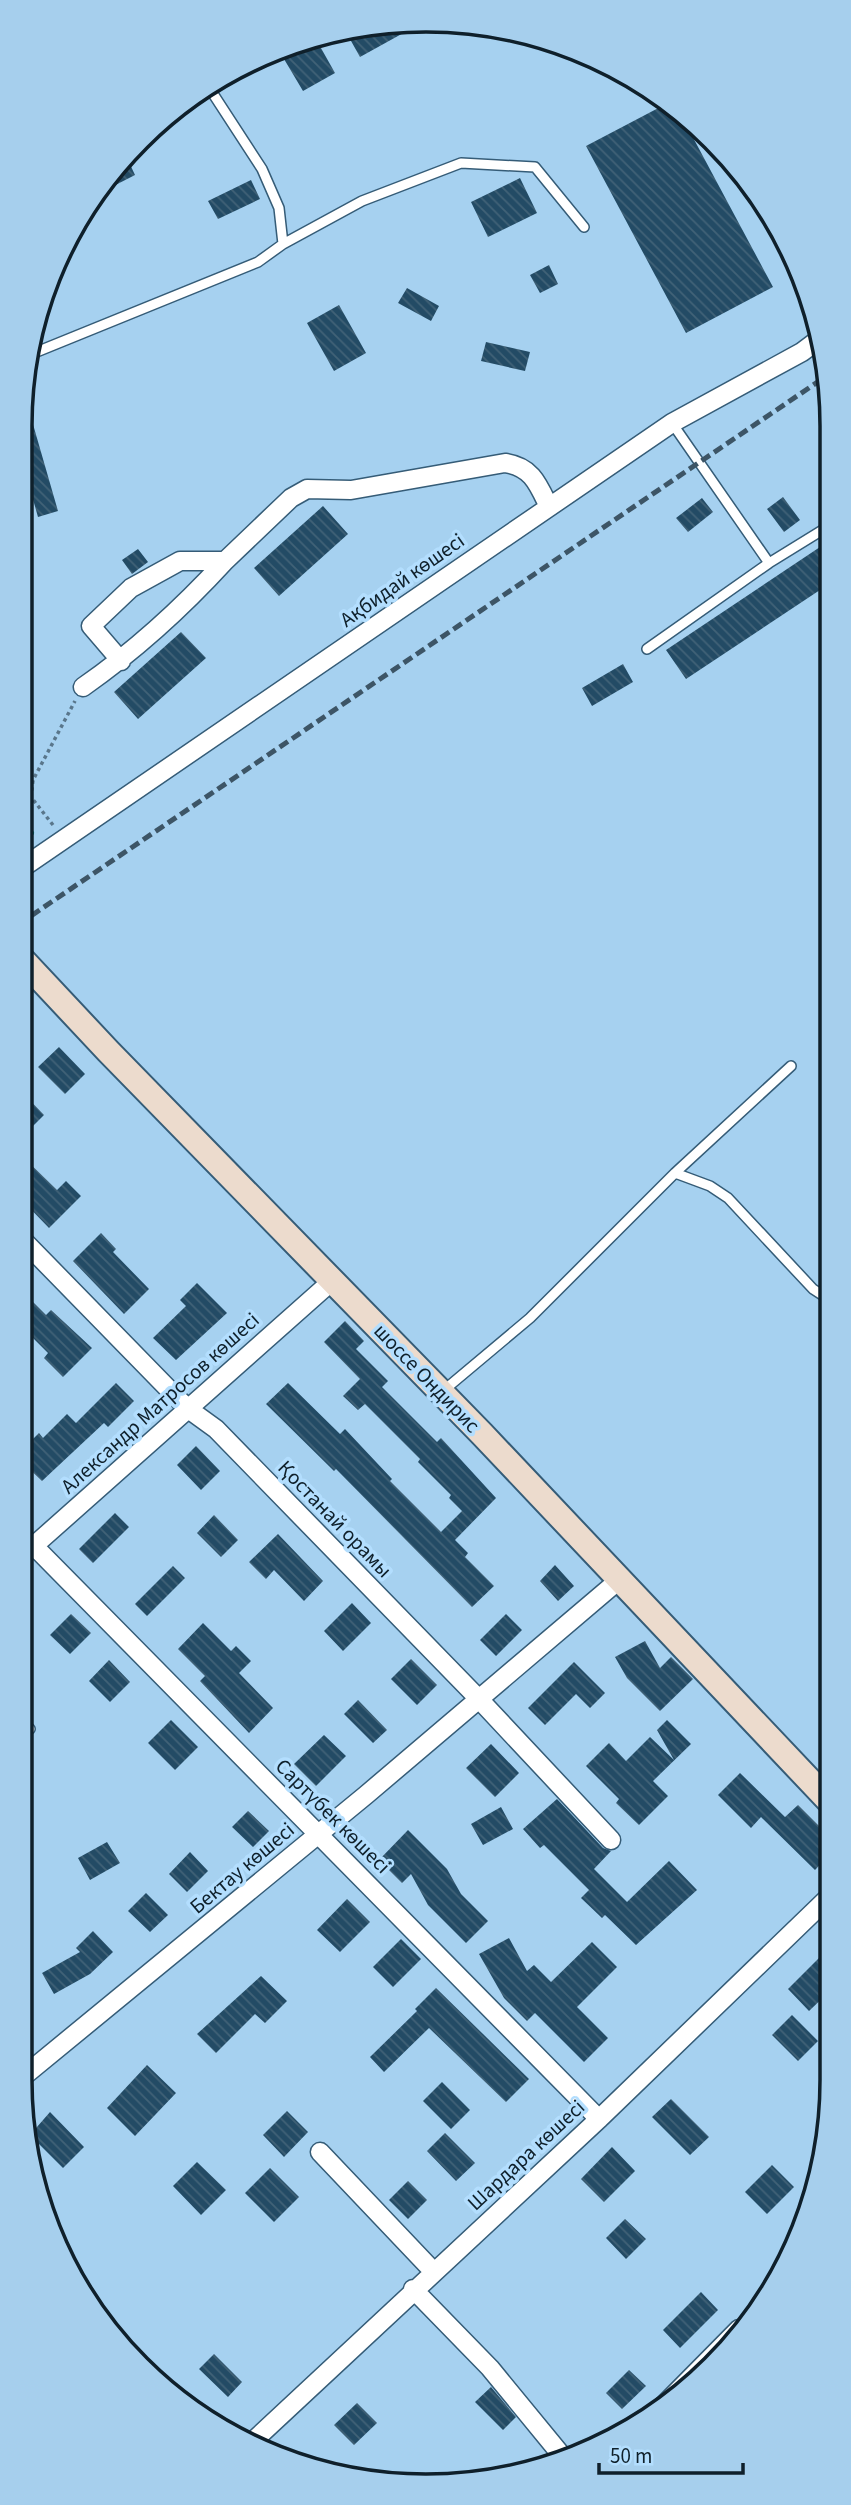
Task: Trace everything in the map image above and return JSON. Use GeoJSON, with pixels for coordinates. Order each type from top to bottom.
{"type":"FeatureCollection","features":[{"type":"Feature","properties":{"kind":"main road","name":"шоссе Ондирис"},"geometry":{"type":"LineString","coordinates":[[32,974],[441,1392],[820,1791]]}},
{"type":"Feature","properties":{"kind":"street","name":"Ақбидай көшесі"},"geometry":{"type":"LineString","coordinates":[[32,862],[672,423],[811,345]]}},
{"type":"Feature","properties":{"kind":"street"},"geometry":{"type":"LineString","coordinates":[[83,687],[121,661],[187,603],[291,498],[307,489],[351,490],[505,463],[520,465],[535,477],[550,507]]}},
{"type":"Feature","properties":{"kind":"street"},"geometry":{"type":"LineString","coordinates":[[121,661],[91,626],[131,588],[180,561],[226,561]]}},
{"type":"Feature","properties":{"kind":"street","name":"Қостанай орамы"},"geometry":{"type":"LineString","coordinates":[[32,1249],[187,1408],[216,1429],[477,1697],[611,1840]]}},
{"type":"Feature","properties":{"kind":"street","name":"Александр Матросов көшесі"},"geometry":{"type":"LineString","coordinates":[[34,1546],[332,1281]]}},
{"type":"Feature","properties":{"kind":"street","name":"Сартүбек көшесі"},"geometry":{"type":"LineString","coordinates":[[34,1546],[598,2119]]}},
{"type":"Feature","properties":{"kind":"street","name":"Бектау көшесі"},"geometry":{"type":"LineString","coordinates":[[32,2069],[619,1580]]}},
{"type":"Feature","properties":{"kind":"street","name":"Шардара көшесі"},"geometry":{"type":"LineString","coordinates":[[258,2436],[598,2119],[820,1906]]}},
{"type":"Feature","properties":{"kind":"street"},"geometry":{"type":"LineString","coordinates":[[320,2152],[433,2271]]}},
{"type":"Feature","properties":{"kind":"street"},"geometry":{"type":"LineString","coordinates":[[414,2289],[490,2368],[558,2451]]}},
{"type":"Feature","properties":{"kind":"lane"},"geometry":{"type":"LineString","coordinates":[[213,94],[262,169],[279,208],[283,244]]}},
{"type":"Feature","properties":{"kind":"lane"},"geometry":{"type":"LineString","coordinates":[[39,351],[258,262],[283,244],[362,201],[461,163],[535,167],[584,227]]}},
{"type":"Feature","properties":{"kind":"lane"},"geometry":{"type":"LineString","coordinates":[[672,423],[769,563]]}},
{"type":"Feature","properties":{"kind":"lane"},"geometry":{"type":"LineString","coordinates":[[647,649],[769,563],[820,531]]}},
{"type":"Feature","properties":{"kind":"lane"},"geometry":{"type":"LineString","coordinates":[[441,1392],[530,1318],[675,1173],[791,1066]]}},
{"type":"Feature","properties":{"kind":"lane"},"geometry":{"type":"LineString","coordinates":[[675,1173],[710,1186],[728,1198],[820,1294]]}},
{"type":"Feature","properties":{"kind":"path"},"geometry":{"type":"LineString","coordinates":[[32,788],[33,780],[83,687]]}},
{"type":"Feature","properties":{"kind":"path"},"geometry":{"type":"LineString","coordinates":[[32,798],[65,840]]}},
{"type":"Feature","properties":{"kind":"building"},"geometry":{"type":"Polygon","coordinates":[[[405,32],[360,57],[350,39],[405,32]]]}},
{"type":"Feature","properties":{"kind":"building"},"geometry":{"type":"Polygon","coordinates":[[[320,46],[335,73],[303,91],[283,58],[320,46]]]}},
{"type":"Feature","properties":{"kind":"building"},"geometry":{"type":"Polygon","coordinates":[[[658,108],[665,113],[692,136],[773,287],[686,333],[586,146],[658,108]]]}},
{"type":"Feature","properties":{"kind":"building"},"geometry":{"type":"Polygon","coordinates":[[[130,165],[135,175],[113,186],[130,165]]]}},
{"type":"Feature","properties":{"kind":"building"},"geometry":{"type":"Polygon","coordinates":[[[520,178],[537,213],[488,237],[471,202],[520,178]]]}},
{"type":"Feature","properties":{"kind":"building"},"geometry":{"type":"Polygon","coordinates":[[[251,180],[260,199],[218,219],[208,201],[251,180]]]}},
{"type":"Feature","properties":{"kind":"building"},"geometry":{"type":"Polygon","coordinates":[[[549,265],[558,284],[540,293],[530,275],[549,265]]]}},
{"type":"Feature","properties":{"kind":"building"},"geometry":{"type":"Polygon","coordinates":[[[407,288],[439,306],[431,321],[398,303],[407,288]]]}},
{"type":"Feature","properties":{"kind":"building"},"geometry":{"type":"Polygon","coordinates":[[[339,305],[366,353],[334,371],[307,323],[339,305]]]}},
{"type":"Feature","properties":{"kind":"building"},"geometry":{"type":"Polygon","coordinates":[[[486,342],[530,352],[525,371],[481,361],[486,342]]]}},
{"type":"Feature","properties":{"kind":"building"},"geometry":{"type":"Polygon","coordinates":[[[32,421],[58,511],[38,517],[32,496],[32,421]]]}},
{"type":"Feature","properties":{"kind":"building"},"geometry":{"type":"Polygon","coordinates":[[[783,497],[800,520],[784,532],[767,509],[783,497]]]}},
{"type":"Feature","properties":{"kind":"building"},"geometry":{"type":"Polygon","coordinates":[[[702,498],[713,512],[688,532],[676,518],[702,498]]]}},
{"type":"Feature","properties":{"kind":"building"},"geometry":{"type":"Polygon","coordinates":[[[323,506],[348,534],[279,596],[254,568],[323,506]]]}},
{"type":"Feature","properties":{"kind":"building"},"geometry":{"type":"Polygon","coordinates":[[[820,547],[820,590],[686,679],[666,650],[820,547]]]}},
{"type":"Feature","properties":{"kind":"building"},"geometry":{"type":"Polygon","coordinates":[[[138,549],[148,562],[132,574],[122,560],[138,549]]]}},
{"type":"Feature","properties":{"kind":"building"},"geometry":{"type":"Polygon","coordinates":[[[181,632],[206,658],[138,719],[114,692],[181,632]]]}},
{"type":"Feature","properties":{"kind":"building"},"geometry":{"type":"Polygon","coordinates":[[[623,664],[633,682],[592,706],[582,688],[623,664]]]}},
{"type":"Feature","properties":{"kind":"building"},"geometry":{"type":"Polygon","coordinates":[[[59,1047],[85,1074],[65,1094],[38,1067],[59,1047]]]}},
{"type":"Feature","properties":{"kind":"building"},"geometry":{"type":"Polygon","coordinates":[[[32,1103],[44,1115],[32,1127],[32,1103]]]}},
{"type":"Feature","properties":{"kind":"building"},"geometry":{"type":"Polygon","coordinates":[[[32,1166],[57,1190],[66,1181],[81,1196],[49,1228],[32,1210],[32,1166]]]}},
{"type":"Feature","properties":{"kind":"building"},"geometry":{"type":"Polygon","coordinates":[[[101,1233],[116,1249],[113,1252],[149,1289],[124,1314],[73,1261],[101,1233]]]}},
{"type":"Feature","properties":{"kind":"building"},"geometry":{"type":"Polygon","coordinates":[[[197,1283],[227,1313],[176,1360],[153,1338],[186,1306],[180,1300],[197,1283]]]}},
{"type":"Feature","properties":{"kind":"building"},"geometry":{"type":"Polygon","coordinates":[[[32,1301],[46,1315],[51,1310],[92,1348],[63,1377],[44,1358],[48,1353],[32,1337],[32,1301]]]}},
{"type":"Feature","properties":{"kind":"building"},"geometry":{"type":"Polygon","coordinates":[[[345,1321],[364,1341],[356,1349],[388,1381],[382,1387],[437,1442],[441,1438],[496,1498],[455,1540],[468,1553],[465,1557],[494,1586],[472,1607],[336,1469],[334,1471],[266,1404],[288,1383],[340,1434],[345,1429],[392,1479],[390,1481],[441,1532],[462,1511],[449,1498],[451,1495],[418,1462],[420,1459],[365,1404],[358,1410],[343,1396],[360,1379],[324,1342],[345,1321]]]}},
{"type":"Feature","properties":{"kind":"building"},"geometry":{"type":"Polygon","coordinates":[[[116,1383],[134,1401],[108,1427],[104,1423],[42,1481],[32,1471],[32,1440],[39,1433],[43,1438],[67,1414],[76,1423],[116,1383]]]}},
{"type":"Feature","properties":{"kind":"building"},"geometry":{"type":"Polygon","coordinates":[[[196,1446],[220,1471],[201,1490],[177,1465],[196,1446]]]}},
{"type":"Feature","properties":{"kind":"building"},"geometry":{"type":"Polygon","coordinates":[[[115,1513],[129,1527],[93,1563],[79,1549],[115,1513]]]}},
{"type":"Feature","properties":{"kind":"building"},"geometry":{"type":"Polygon","coordinates":[[[214,1515],[238,1540],[221,1557],[197,1533],[214,1515]]]}},
{"type":"Feature","properties":{"kind":"building"},"geometry":{"type":"Polygon","coordinates":[[[278,1534],[323,1581],[304,1601],[274,1570],[266,1579],[249,1562],[278,1534]]]}},
{"type":"Feature","properties":{"kind":"building"},"geometry":{"type":"Polygon","coordinates":[[[555,1565],[574,1586],[558,1601],[540,1581],[555,1565]]]}},
{"type":"Feature","properties":{"kind":"building"},"geometry":{"type":"Polygon","coordinates":[[[173,1566],[185,1578],[147,1616],[135,1604],[173,1566]]]}},
{"type":"Feature","properties":{"kind":"building"},"geometry":{"type":"Polygon","coordinates":[[[352,1603],[371,1623],[343,1651],[324,1631],[352,1603]]]}},
{"type":"Feature","properties":{"kind":"building"},"geometry":{"type":"Polygon","coordinates":[[[71,1614],[91,1633],[70,1654],[50,1635],[71,1614]]]}},
{"type":"Feature","properties":{"kind":"building"},"geometry":{"type":"Polygon","coordinates":[[[506,1614],[522,1630],[496,1656],[480,1640],[506,1614]]]}},
{"type":"Feature","properties":{"kind":"building"},"geometry":{"type":"Polygon","coordinates":[[[203,1623],[231,1651],[236,1646],[251,1661],[239,1673],[273,1708],[249,1733],[200,1681],[205,1676],[178,1649],[203,1623]]]}},
{"type":"Feature","properties":{"kind":"building"},"geometry":{"type":"Polygon","coordinates":[[[645,1641],[660,1668],[671,1657],[693,1679],[660,1711],[627,1678],[615,1657],[645,1641]]]}},
{"type":"Feature","properties":{"kind":"building"},"geometry":{"type":"Polygon","coordinates":[[[411,1659],[437,1685],[417,1705],[391,1679],[411,1659]]]}},
{"type":"Feature","properties":{"kind":"building"},"geometry":{"type":"Polygon","coordinates":[[[109,1660],[130,1682],[110,1702],[89,1681],[109,1660]]]}},
{"type":"Feature","properties":{"kind":"building"},"geometry":{"type":"Polygon","coordinates":[[[574,1662],[605,1693],[590,1708],[576,1694],[545,1725],[528,1708],[574,1662]]]}},
{"type":"Feature","properties":{"kind":"building"},"geometry":{"type":"Polygon","coordinates":[[[358,1700],[387,1730],[373,1743],[344,1714],[358,1700]]]}},
{"type":"Feature","properties":{"kind":"building"},"geometry":{"type":"Polygon","coordinates":[[[171,1720],[198,1747],[175,1770],[148,1743],[171,1720]]]}},
{"type":"Feature","properties":{"kind":"building"},"geometry":{"type":"Polygon","coordinates":[[[667,1720],[691,1744],[653,1781],[668,1796],[639,1825],[616,1803],[619,1799],[586,1766],[609,1743],[626,1761],[650,1737],[674,1760],[657,1730],[667,1720]]]}},
{"type":"Feature","properties":{"kind":"building"},"geometry":{"type":"Polygon","coordinates":[[[324,1735],[346,1756],[316,1786],[294,1764],[324,1735]]]}},
{"type":"Feature","properties":{"kind":"building"},"geometry":{"type":"Polygon","coordinates":[[[491,1744],[519,1773],[495,1797],[466,1768],[491,1744]]]}},
{"type":"Feature","properties":{"kind":"building"},"geometry":{"type":"Polygon","coordinates":[[[740,1773],[785,1817],[798,1805],[820,1827],[820,1865],[815,1870],[761,1817],[751,1828],[718,1795],[740,1773]]]}},
{"type":"Feature","properties":{"kind":"building"},"geometry":{"type":"Polygon","coordinates":[[[557,1799],[603,1848],[611,1851],[594,1869],[627,1902],[669,1861],[697,1890],[636,1945],[605,1915],[602,1918],[581,1898],[589,1890],[544,1845],[540,1848],[523,1829],[557,1799]]]}},
{"type":"Feature","properties":{"kind":"building"},"geometry":{"type":"Polygon","coordinates":[[[501,1807],[513,1829],[483,1845],[471,1824],[501,1807]]]}},
{"type":"Feature","properties":{"kind":"building"},"geometry":{"type":"Polygon","coordinates":[[[248,1811],[269,1831],[253,1847],[232,1827],[248,1811]]]}},
{"type":"Feature","properties":{"kind":"building"},"geometry":{"type":"Polygon","coordinates":[[[408,1830],[447,1869],[461,1894],[488,1921],[466,1943],[428,1905],[411,1874],[402,1883],[379,1860],[408,1830]]]}},
{"type":"Feature","properties":{"kind":"building"},"geometry":{"type":"Polygon","coordinates":[[[107,1842],[120,1863],[90,1880],[78,1858],[107,1842]]]}},
{"type":"Feature","properties":{"kind":"building"},"geometry":{"type":"Polygon","coordinates":[[[190,1852],[208,1871],[187,1892],[169,1874],[190,1852]]]}},
{"type":"Feature","properties":{"kind":"building"},"geometry":{"type":"Polygon","coordinates":[[[146,1893],[168,1915],[150,1932],[128,1911],[146,1893]]]}},
{"type":"Feature","properties":{"kind":"building"},"geometry":{"type":"Polygon","coordinates":[[[347,1899],[370,1922],[340,1952],[317,1930],[347,1899]]]}},
{"type":"Feature","properties":{"kind":"building"},"geometry":{"type":"Polygon","coordinates":[[[93,1931],[113,1952],[90,1974],[54,1994],[42,1973],[80,1952],[76,1948],[93,1931]]]}},
{"type":"Feature","properties":{"kind":"building"},"geometry":{"type":"Polygon","coordinates":[[[509,1938],[527,1971],[534,1965],[551,1982],[592,1942],[617,1967],[577,2007],[608,2038],[584,2062],[535,2013],[527,2021],[504,1998],[479,1954],[509,1938]]]}},
{"type":"Feature","properties":{"kind":"building"},"geometry":{"type":"Polygon","coordinates":[[[401,1939],[421,1959],[393,1987],[373,1967],[401,1939]]]}},
{"type":"Feature","properties":{"kind":"building"},"geometry":{"type":"Polygon","coordinates":[[[820,1957],[820,2000],[809,2011],[788,1989],[820,1957]]]}},
{"type":"Feature","properties":{"kind":"building"},"geometry":{"type":"Polygon","coordinates":[[[261,1976],[287,2001],[265,2023],[255,2014],[216,2053],[197,2034],[261,1976]]]}},
{"type":"Feature","properties":{"kind":"building"},"geometry":{"type":"Polygon","coordinates":[[[436,1988],[529,2079],[506,2102],[429,2028],[384,2072],[370,2057],[417,2011],[415,2009],[436,1988]]]}},
{"type":"Feature","properties":{"kind":"building"},"geometry":{"type":"Polygon","coordinates":[[[792,2015],[818,2041],[798,2061],[772,2035],[792,2015]]]}},
{"type":"Feature","properties":{"kind":"building"},"geometry":{"type":"Polygon","coordinates":[[[147,2065],[176,2093],[135,2136],[107,2108],[147,2065]]]}},
{"type":"Feature","properties":{"kind":"building"},"geometry":{"type":"Polygon","coordinates":[[[442,2082],[470,2110],[451,2129],[423,2101],[442,2082]]]}},
{"type":"Feature","properties":{"kind":"building"},"geometry":{"type":"Polygon","coordinates":[[[671,2099],[709,2137],[690,2155],[652,2117],[671,2099]]]}},
{"type":"Feature","properties":{"kind":"building"},"geometry":{"type":"Polygon","coordinates":[[[287,2111],[308,2132],[284,2157],[263,2135],[287,2111]]]}},
{"type":"Feature","properties":{"kind":"building"},"geometry":{"type":"Polygon","coordinates":[[[50,2112],[84,2147],[63,2168],[37,2142],[35,2129],[50,2112]]]}},
{"type":"Feature","properties":{"kind":"building"},"geometry":{"type":"Polygon","coordinates":[[[445,2133],[475,2163],[456,2181],[427,2151],[445,2133]]]}},
{"type":"Feature","properties":{"kind":"building"},"geometry":{"type":"Polygon","coordinates":[[[612,2147],[635,2171],[604,2202],[581,2179],[612,2147]]]}},
{"type":"Feature","properties":{"kind":"building"},"geometry":{"type":"Polygon","coordinates":[[[197,2162],[226,2190],[201,2215],[173,2186],[197,2162]]]}},
{"type":"Feature","properties":{"kind":"building"},"geometry":{"type":"Polygon","coordinates":[[[772,2165],[794,2187],[767,2214],[745,2192],[772,2165]]]}},
{"type":"Feature","properties":{"kind":"building"},"geometry":{"type":"Polygon","coordinates":[[[270,2168],[299,2197],[274,2222],[245,2193],[270,2168]]]}},
{"type":"Feature","properties":{"kind":"building"},"geometry":{"type":"Polygon","coordinates":[[[408,2181],[427,2200],[408,2219],[389,2200],[408,2181]]]}},
{"type":"Feature","properties":{"kind":"building"},"geometry":{"type":"Polygon","coordinates":[[[625,2219],[646,2239],[626,2259],[606,2238],[625,2219]]]}},
{"type":"Feature","properties":{"kind":"building"},"geometry":{"type":"Polygon","coordinates":[[[701,2292],[718,2310],[680,2348],[663,2330],[701,2292]]]}},
{"type":"Feature","properties":{"kind":"building"},"geometry":{"type":"Polygon","coordinates":[[[214,2354],[242,2382],[228,2397],[199,2369],[214,2354]]]}},
{"type":"Feature","properties":{"kind":"building"},"geometry":{"type":"Polygon","coordinates":[[[629,2370],[646,2386],[622,2409],[606,2393],[629,2370]]]}},
{"type":"Feature","properties":{"kind":"building"},"geometry":{"type":"Polygon","coordinates":[[[491,2387],[516,2417],[503,2430],[475,2402],[491,2387]]]}},
{"type":"Feature","properties":{"kind":"building"},"geometry":{"type":"Polygon","coordinates":[[[357,2403],[377,2423],[354,2445],[334,2425],[357,2403]]]}},
{"type":"Feature","properties":{"kind":"railway"},"geometry":{"type":"LineString","coordinates":[[32,915],[817,382]]}}]}
